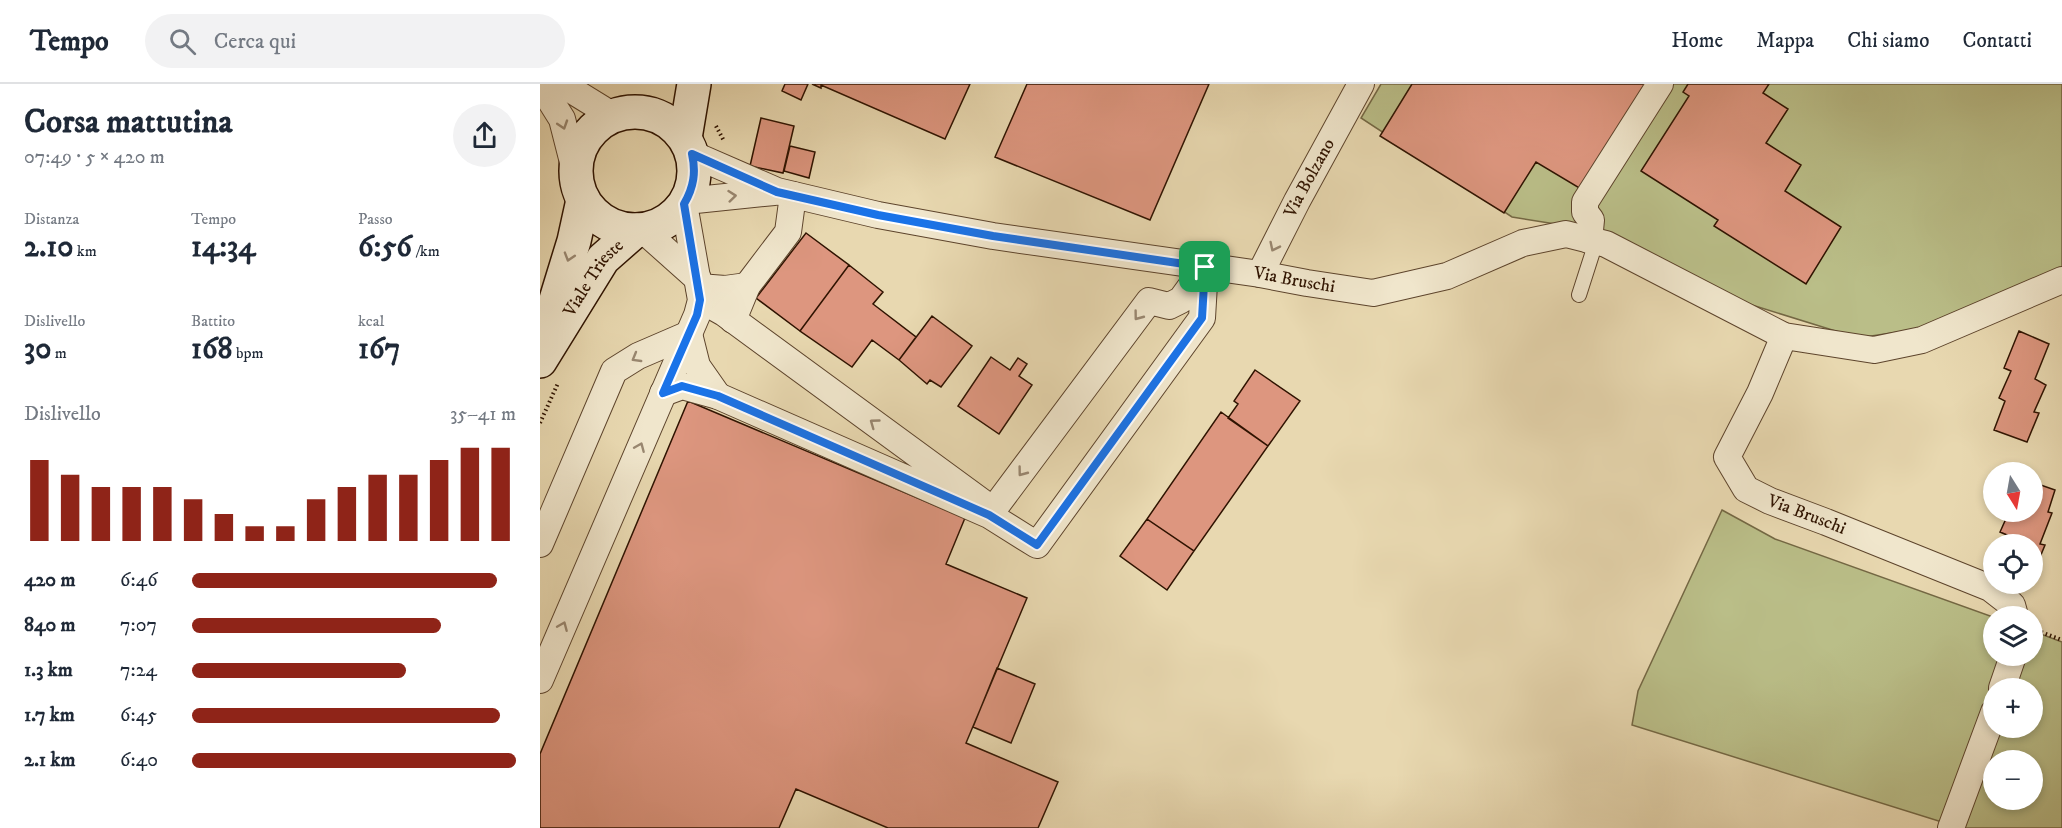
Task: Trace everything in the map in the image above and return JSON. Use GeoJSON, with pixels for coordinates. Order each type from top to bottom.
{"type":"FeatureCollection","features":[{"type":"Feature","properties":{"kind":"main road"},"geometry":{"type":"LineString","coordinates":[[651,84],[622,113],[597,124],[585,137],[578,152],[579,185],[593,213],[620,229],[639,230],[666,221],[685,202],[694,178],[689,146],[694,84]]}},
{"type":"Feature","properties":{"kind":"main road"},"geometry":{"type":"LineString","coordinates":[[622,113],[647,112],[662,117],[675,126],[689,146]]}},
{"type":"Feature","properties":{"kind":"main road","name":"Viale Trieste"},"geometry":{"type":"LineString","coordinates":[[540,349],[574,241],[579,185]]}},
{"type":"Feature","properties":{"kind":"main road","name":"Viale Trieste"},"geometry":{"type":"LineString","coordinates":[[540,361],[603,259],[639,230]]}},
{"type":"Feature","properties":{"kind":"street"},"geometry":{"type":"LineString","coordinates":[[540,84],[562,118],[579,185]]}},
{"type":"Feature","properties":{"kind":"street"},"geometry":{"type":"LineString","coordinates":[[558,84],[622,113]]}},
{"type":"Feature","properties":{"kind":"street","name":"Via Bolzano"},"geometry":{"type":"LineString","coordinates":[[1260,274],[1361,84]]}},
{"type":"Feature","properties":{"kind":"street"},"geometry":{"type":"LineString","coordinates":[[1592,241],[1591,220],[1585,212],[1585,202],[1660,84]]}},
{"type":"Feature","properties":{"kind":"street","name":"Via Bruschi"},"geometry":{"type":"LineString","coordinates":[[689,146],[785,193],[878,215],[993,236],[1260,274],[1307,284],[1373,293],[1448,276],[1523,243],[1566,234],[1606,244],[1784,336],[1874,350],[1923,340],[2062,280]]}},
{"type":"Feature","properties":{"kind":"street"},"geometry":{"type":"LineString","coordinates":[[733,320],[747,286],[788,232],[785,193]]}},
{"type":"Feature","properties":{"kind":"street","name":"Via Bruschi"},"geometry":{"type":"LineString","coordinates":[[685,202],[785,193]]}},
{"type":"Feature","properties":{"kind":"street"},"geometry":{"type":"LineString","coordinates":[[540,680],[697,315],[699,289],[685,202]]}},
{"type":"Feature","properties":{"kind":"street"},"geometry":{"type":"LineString","coordinates":[[639,230],[733,320],[1037,545],[1202,318],[1205,267]]}},
{"type":"Feature","properties":{"kind":"street"},"geometry":{"type":"LineString","coordinates":[[991,512],[1149,301],[1168,306],[1181,300],[1205,267]]}},
{"type":"Feature","properties":{"kind":"street"},"geometry":{"type":"LineString","coordinates":[[699,289],[747,286]]}},
{"type":"Feature","properties":{"kind":"street"},"geometry":{"type":"LineString","coordinates":[[689,334],[697,366],[718,396]]}},
{"type":"Feature","properties":{"kind":"street"},"geometry":{"type":"LineString","coordinates":[[540,544],[614,371],[638,356],[689,334]]}},
{"type":"Feature","properties":{"kind":"street","name":"Via Bruschi"},"geometry":{"type":"LineString","coordinates":[[1784,336],[1760,393],[1727,458],[1746,489],[1770,501],[1990,588],[2012,606]]}},
{"type":"Feature","properties":{"kind":"street"},"geometry":{"type":"LineString","coordinates":[[663,393],[682,386],[718,396],[991,512]]}},
{"type":"Feature","properties":{"kind":"street"},"geometry":{"type":"LineString","coordinates":[[1951,828],[1984,738]]}},
{"type":"Feature","properties":{"kind":"lane"},"geometry":{"type":"LineString","coordinates":[[1579,295],[1592,241]]}},
{"type":"Feature","properties":{"kind":"path"},"geometry":{"type":"LineString","coordinates":[[2043,633],[2062,640]]}},
{"type":"Feature","properties":{"kind":"green space"},"geometry":{"type":"Polygon","coordinates":[[[1381,84],[2062,84],[2062,268],[1918,329],[1858,338],[1752,305],[1568,226],[1512,217],[1361,118],[1381,84]]]}},
{"type":"Feature","properties":{"kind":"green space"},"geometry":{"type":"Polygon","coordinates":[[[1722,510],[1775,539],[1983,613],[1983,666],[2043,666],[2043,635],[2062,642],[2062,828],[1961,828],[1632,725],[1638,691],[1722,510]]]}},
{"type":"Feature","properties":{"kind":"building"},"geometry":{"type":"Polygon","coordinates":[[[785,84],[808,84],[801,100],[782,91],[785,84]]]}},
{"type":"Feature","properties":{"kind":"building"},"geometry":{"type":"Polygon","coordinates":[[[812,84],[970,84],[945,139],[821,85],[821,88],[812,84]]]}},
{"type":"Feature","properties":{"kind":"building"},"geometry":{"type":"Polygon","coordinates":[[[1027,84],[1209,84],[1150,220],[995,157],[1027,84]]]}},
{"type":"Feature","properties":{"kind":"building"},"geometry":{"type":"Polygon","coordinates":[[[1412,84],[1645,84],[1586,192],[1536,162],[1504,213],[1380,136],[1412,84]]]}},
{"type":"Feature","properties":{"kind":"building"},"geometry":{"type":"Polygon","coordinates":[[[1688,84],[1769,84],[1763,93],[1788,109],[1766,143],[1801,165],[1785,191],[1841,227],[1806,284],[1714,226],[1718,220],[1641,171],[1689,96],[1683,92],[1688,84]]]}},
{"type":"Feature","properties":{"kind":"building"},"geometry":{"type":"Polygon","coordinates":[[[761,118],[794,126],[783,173],[750,166],[761,118]]]}},
{"type":"Feature","properties":{"kind":"building"},"geometry":{"type":"Polygon","coordinates":[[[790,146],[815,152],[809,178],[784,171],[790,146]]]}},
{"type":"Feature","properties":{"kind":"building"},"geometry":{"type":"Polygon","coordinates":[[[806,233],[849,265],[800,331],[756,298],[806,233]]]}},
{"type":"Feature","properties":{"kind":"building"},"geometry":{"type":"Polygon","coordinates":[[[849,265],[883,292],[873,304],[916,337],[899,360],[872,340],[852,367],[800,331],[849,265]]]}},
{"type":"Feature","properties":{"kind":"building"},"geometry":{"type":"Polygon","coordinates":[[[932,316],[972,346],[941,387],[930,380],[927,384],[899,360],[932,316]]]}},
{"type":"Feature","properties":{"kind":"building"},"geometry":{"type":"Polygon","coordinates":[[[2019,331],[2049,344],[2035,379],[2046,385],[2034,412],[2039,413],[2027,442],[1994,430],[2005,401],[1999,398],[2011,371],[2004,368],[2019,331]]]}},
{"type":"Feature","properties":{"kind":"building"},"geometry":{"type":"Polygon","coordinates":[[[991,357],[1010,370],[1018,358],[1027,364],[1019,376],[1032,385],[999,434],[958,406],[991,357]]]}},
{"type":"Feature","properties":{"kind":"building"},"geometry":{"type":"Polygon","coordinates":[[[1255,370],[1300,401],[1268,446],[1228,418],[1238,404],[1234,401],[1255,370]]]}},
{"type":"Feature","properties":{"kind":"building"},"geometry":{"type":"Polygon","coordinates":[[[688,401],[965,518],[946,564],[1027,598],[966,743],[1058,782],[1038,828],[888,828],[796,789],[779,828],[540,828],[540,754],[688,401]]]}},
{"type":"Feature","properties":{"kind":"building"},"geometry":{"type":"Polygon","coordinates":[[[1221,412],[1268,446],[1194,551],[1147,519],[1221,412]]]}},
{"type":"Feature","properties":{"kind":"building"},"geometry":{"type":"Polygon","coordinates":[[[2043,486],[2055,490],[2048,512],[2052,513],[2043,536],[2043,534],[2000,532],[2004,522],[2043,522],[2043,486]]]}},
{"type":"Feature","properties":{"kind":"building"},"geometry":{"type":"Polygon","coordinates":[[[1147,519],[1194,551],[1167,590],[1120,556],[1147,519]]]}},
{"type":"Feature","properties":{"kind":"building"},"geometry":{"type":"Polygon","coordinates":[[[997,668],[1035,684],[1011,743],[973,727],[997,668]]]}},
{"type":"Feature","properties":{"kind":"route"},"geometry":{"type":"LineString","coordinates":[[692,154],[777,192],[878,215],[993,236],[1205,267],[1202,318],[1037,545],[989,515],[718,396],[682,386],[663,393],[697,315],[700,300],[684,204],[692,190],[694,178],[695,166],[692,154]]}}]}
